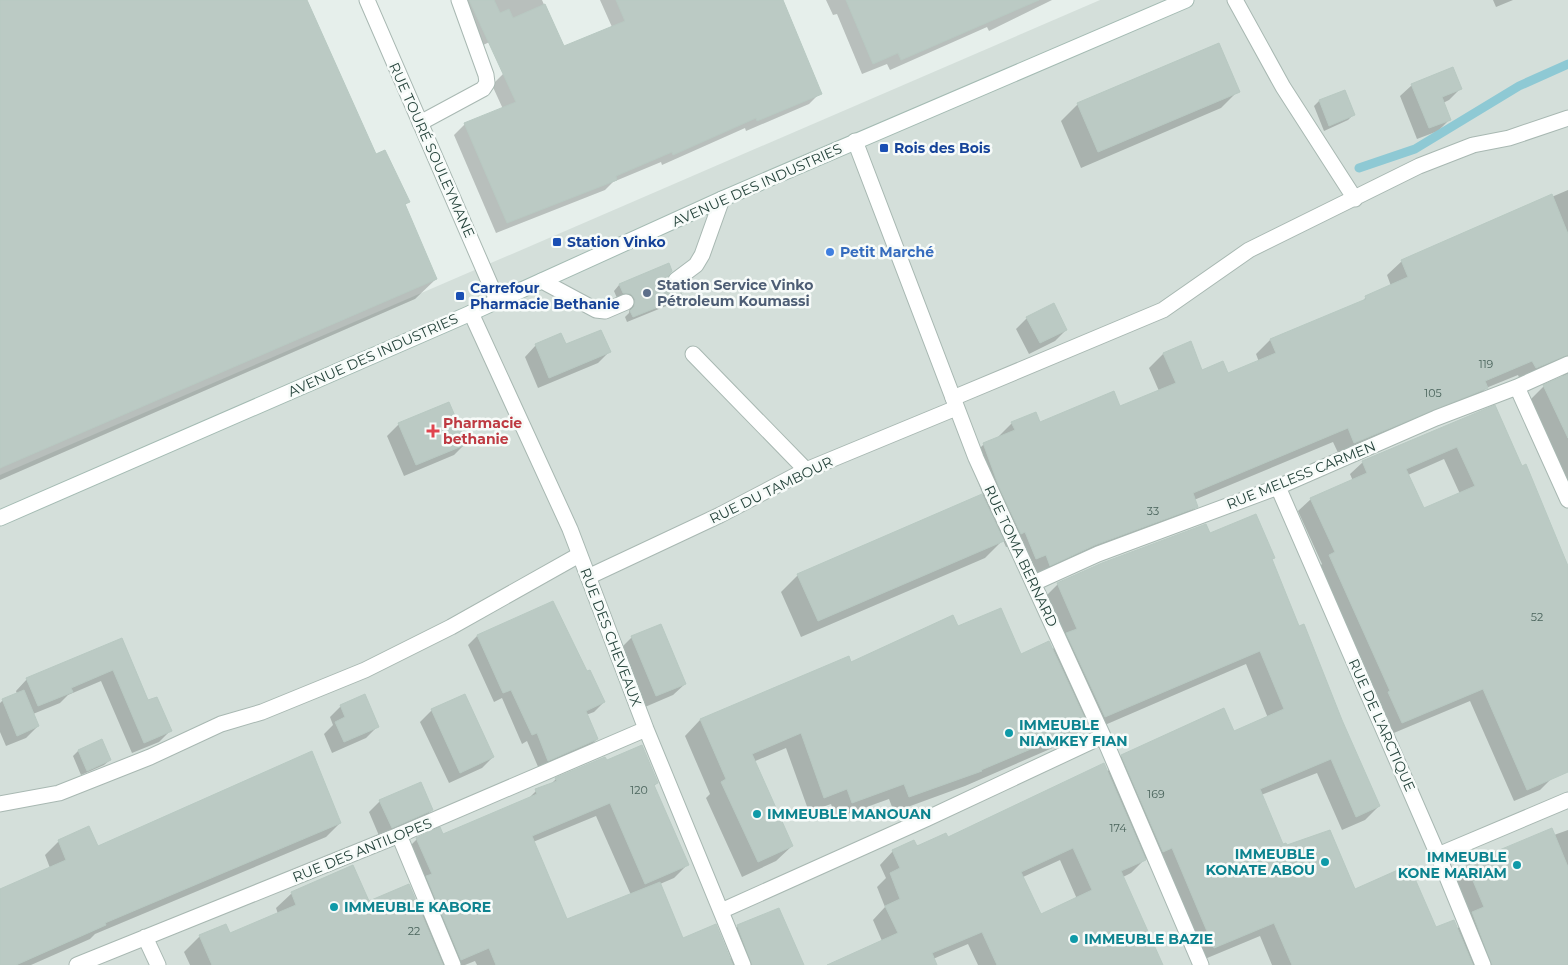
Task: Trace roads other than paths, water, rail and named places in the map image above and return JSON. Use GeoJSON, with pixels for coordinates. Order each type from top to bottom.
{"type":"FeatureCollection","features":[{"type":"Feature","properties":{"kind":"street"},"geometry":{"type":"LineString","coordinates":[[420,123],[482,89],[487,83],[486,75],[459,0]]}},
{"type":"Feature","properties":{"kind":"street","name":"AVENUE DES INDUSTRIES"},"geometry":{"type":"LineString","coordinates":[[0,518],[470,313],[722,199],[1186,0]]}},
{"type":"Feature","properties":{"kind":"street"},"geometry":{"type":"LineString","coordinates":[[1235,0],[1283,88],[1355,199]]}},
{"type":"Feature","properties":{"kind":"street","name":"RUE TOURÉ SOULEYMANE"},"geometry":{"type":"LineString","coordinates":[[369,1],[497,300]]}},
{"type":"Feature","properties":{"kind":"street","name":"RUE DU TAMBOUR"},"geometry":{"type":"LineString","coordinates":[[588,577],[720,515],[806,470],[1163,310],[1249,250],[1419,166],[1473,146],[1509,138],[1568,118]]}},
{"type":"Feature","properties":{"kind":"street","name":"RUE TOMA BERNARD"},"geometry":{"type":"LineString","coordinates":[[855,142],[976,458],[1103,736],[1201,965]]}},
{"type":"Feature","properties":{"kind":"street"},"geometry":{"type":"LineString","coordinates":[[676,280],[696,265],[702,255],[722,199]]}},
{"type":"Feature","properties":{"kind":"street"},"geometry":{"type":"LineString","coordinates":[[542,281],[596,310],[605,311],[626,302]]}},
{"type":"Feature","properties":{"kind":"street","name":"RUE DES CHEVEAUX"},"geometry":{"type":"LineString","coordinates":[[470,313],[580,554],[646,729],[743,965]]}},
{"type":"Feature","properties":{"kind":"street"},"geometry":{"type":"LineString","coordinates":[[693,354],[806,470]]}},
{"type":"Feature","properties":{"kind":"street","name":"RUE MELESS CARMEN"},"geometry":{"type":"LineString","coordinates":[[1034,582],[1098,554],[1278,487],[1436,418],[1517,387],[1568,364]]}},
{"type":"Feature","properties":{"kind":"street"},"geometry":{"type":"LineString","coordinates":[[1517,387],[1568,500]]}},
{"type":"Feature","properties":{"kind":"street","name":"RUE DE L'ARCTIQUE"},"geometry":{"type":"LineString","coordinates":[[1278,487],[1438,855],[1483,965]]}},
{"type":"Feature","properties":{"kind":"street"},"geometry":{"type":"LineString","coordinates":[[0,804],[58,793],[150,757],[221,724],[262,712],[366,670],[451,627],[580,554]]}},
{"type":"Feature","properties":{"kind":"street","name":"RUE DES ANTILOPES"},"geometry":{"type":"LineString","coordinates":[[77,965],[144,936],[399,835],[646,729]]}},
{"type":"Feature","properties":{"kind":"street"},"geometry":{"type":"LineString","coordinates":[[721,911],[926,819],[1103,736]]}},
{"type":"Feature","properties":{"kind":"street"},"geometry":{"type":"LineString","coordinates":[[1438,855],[1568,800]]}},
{"type":"Feature","properties":{"kind":"street"},"geometry":{"type":"LineString","coordinates":[[399,835],[453,965]]}},
{"type":"Feature","properties":{"kind":"street"},"geometry":{"type":"LineString","coordinates":[[144,936],[158,965]]}},
{"type":"Feature","properties":{"kind":"waterway"},"geometry":{"type":"LineString","coordinates":[[1359,168],[1415,149],[1519,86],[1568,64]]}},
{"type":"Feature","properties":{"kind":"place","name":"Rois des Bois"},"geometry":{"type":"Point","coordinates":[884,148]}},
{"type":"Feature","properties":{"kind":"place","name":"Station Vinko"},"geometry":{"type":"Point","coordinates":[557,242]}},
{"type":"Feature","properties":{"kind":"place","name":"Petit Marché"},"geometry":{"type":"Point","coordinates":[830,252]}},
{"type":"Feature","properties":{"kind":"place","name":"Station Service Vinko Pétroleum Koumassi"},"geometry":{"type":"Point","coordinates":[647,293]}},
{"type":"Feature","properties":{"kind":"place","name":"Carrefour Pharmacie Bethanie"},"geometry":{"type":"Point","coordinates":[460,296]}},
{"type":"Feature","properties":{"kind":"place","name":"Pharmacie bethanie"},"geometry":{"type":"Point","coordinates":[433,431]}},
{"type":"Feature","properties":{"kind":"place","name":"IMMEUBLE NIAMKEY FIAN"},"geometry":{"type":"Point","coordinates":[1009,733]}},
{"type":"Feature","properties":{"kind":"place","name":"IMMEUBLE MANOUAN"},"geometry":{"type":"Point","coordinates":[757,814]}},
{"type":"Feature","properties":{"kind":"place","name":"IMMEUBLE KONATE ABOU"},"geometry":{"type":"Point","coordinates":[1325,862]}},
{"type":"Feature","properties":{"kind":"place","name":"IMMEUBLE KONE MARIAM"},"geometry":{"type":"Point","coordinates":[1517,865]}},
{"type":"Feature","properties":{"kind":"place","name":"IMMEUBLE KABORE"},"geometry":{"type":"Point","coordinates":[334,907]}},
{"type":"Feature","properties":{"kind":"place","name":"IMMEUBLE BAZIE"},"geometry":{"type":"Point","coordinates":[1074,939]}}]}
